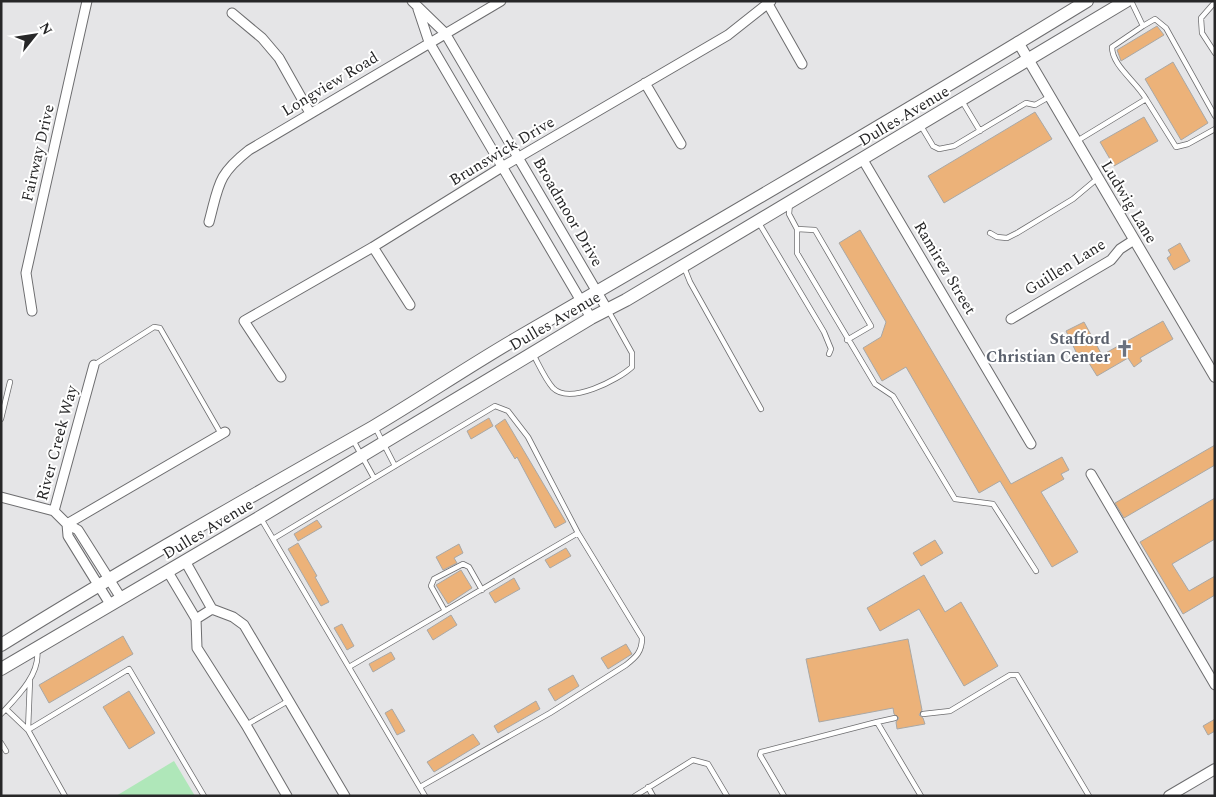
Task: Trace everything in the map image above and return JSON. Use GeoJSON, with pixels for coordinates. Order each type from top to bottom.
{"type":"FeatureCollection","features":[{"type":"Feature","properties":{"kind":"main road","name":"Dulles Avenue"},"geometry":{"type":"LineString","coordinates":[[1,646],[103,582],[374,426],[504,346],[781,185],[1086,1]]}},
{"type":"Feature","properties":{"kind":"main road","name":"Dulles Avenue"},"geometry":{"type":"LineString","coordinates":[[1,669],[115,601],[168,572],[591,318],[684,266],[863,160],[1126,1]]}},
{"type":"Feature","properties":{"kind":"main road"},"geometry":{"type":"LineString","coordinates":[[781,185],[791,202]]}},
{"type":"Feature","properties":{"kind":"street","name":"Fairway Drive"},"geometry":{"type":"LineString","coordinates":[[32,311],[26,273],[87,1]]}},
{"type":"Feature","properties":{"kind":"street","name":"Longview Road"},"geometry":{"type":"LineString","coordinates":[[209,222],[221,178],[232,163],[249,150],[501,1]]}},
{"type":"Feature","properties":{"kind":"street"},"geometry":{"type":"LineString","coordinates":[[769,3],[802,64]]}},
{"type":"Feature","properties":{"kind":"street","name":"Brunswick Drive"},"geometry":{"type":"LineString","coordinates":[[281,378],[244,320],[373,247],[502,167],[728,36],[769,3]]}},
{"type":"Feature","properties":{"kind":"street","name":"Broadmoor Drive"},"geometry":{"type":"LineString","coordinates":[[415,5],[445,33],[607,309]]}},
{"type":"Feature","properties":{"kind":"street","name":"Broadmoor Drive"},"geometry":{"type":"LineString","coordinates":[[415,5],[429,42],[591,318]]}},
{"type":"Feature","properties":{"kind":"street"},"geometry":{"type":"LineString","coordinates":[[232,13],[262,38],[279,58],[310,113]]}},
{"type":"Feature","properties":{"kind":"street","name":"Ludwig Lane"},"geometry":{"type":"LineString","coordinates":[[1018,42],[1215,377]]}},
{"type":"Feature","properties":{"kind":"street"},"geometry":{"type":"LineString","coordinates":[[645,83],[681,144]]}},
{"type":"Feature","properties":{"kind":"street","name":"Ramirez Street"},"geometry":{"type":"LineString","coordinates":[[863,160],[1031,444]]}},
{"type":"Feature","properties":{"kind":"street","name":"Guillen Lane"},"geometry":{"type":"LineString","coordinates":[[1011,319],[1111,260],[1120,249],[1134,240]]}},
{"type":"Feature","properties":{"kind":"street"},"geometry":{"type":"LineString","coordinates":[[373,247],[410,305]]}},
{"type":"Feature","properties":{"kind":"street","name":"River Creek Way"},"geometry":{"type":"LineString","coordinates":[[94,365],[54,511],[67,524],[78,530],[103,582],[115,601]]}},
{"type":"Feature","properties":{"kind":"street"},"geometry":{"type":"LineString","coordinates":[[67,524],[223,433]]}},
{"type":"Feature","properties":{"kind":"street"},"geometry":{"type":"LineString","coordinates":[[1092,474],[1215,685]]}},
{"type":"Feature","properties":{"kind":"street"},"geometry":{"type":"LineString","coordinates":[[1,497],[54,511]]}},
{"type":"Feature","properties":{"kind":"street"},"geometry":{"type":"LineString","coordinates":[[185,561],[212,609],[233,617],[244,625],[345,796]]}},
{"type":"Feature","properties":{"kind":"street"},"geometry":{"type":"LineString","coordinates":[[168,572],[196,619],[197,648],[246,725],[286,796]]}},
{"type":"Feature","properties":{"kind":"street"},"geometry":{"type":"LineString","coordinates":[[196,619],[212,609]]}},
{"type":"Feature","properties":{"kind":"street"},"geometry":{"type":"LineString","coordinates":[[1169,796],[1215,769]]}},
{"type":"Feature","properties":{"kind":"lane"},"geometry":{"type":"LineString","coordinates":[[1131,1],[1143,26]]}},
{"type":"Feature","properties":{"kind":"lane"},"geometry":{"type":"LineString","coordinates":[[1215,2],[1200,18],[1202,33],[1215,54]]}},
{"type":"Feature","properties":{"kind":"lane"},"geometry":{"type":"LineString","coordinates":[[1215,116],[1166,28],[1155,19],[1113,45],[1112,52],[1146,99],[1176,147],[1188,144],[1215,129]]}},
{"type":"Feature","properties":{"kind":"lane"},"geometry":{"type":"LineString","coordinates":[[920,125],[933,146],[938,149],[954,146],[1026,103],[1035,104],[1050,96]]}},
{"type":"Feature","properties":{"kind":"lane"},"geometry":{"type":"LineString","coordinates":[[1076,142],[1146,99]]}},
{"type":"Feature","properties":{"kind":"lane"},"geometry":{"type":"LineString","coordinates":[[962,100],[980,131]]}},
{"type":"Feature","properties":{"kind":"lane"},"geometry":{"type":"LineString","coordinates":[[990,233],[997,237],[1007,238],[1017,233],[1073,199],[1098,178]]}},
{"type":"Feature","properties":{"kind":"lane"},"geometry":{"type":"LineString","coordinates":[[791,202],[789,214],[797,230],[797,253],[847,340],[875,384],[893,396],[955,499],[993,504],[1036,571]]}},
{"type":"Feature","properties":{"kind":"lane"},"geometry":{"type":"LineString","coordinates":[[758,221],[824,332],[831,349],[830,354]]}},
{"type":"Feature","properties":{"kind":"lane"},"geometry":{"type":"LineString","coordinates":[[797,230],[816,230],[872,326],[847,340]]}},
{"type":"Feature","properties":{"kind":"lane"},"geometry":{"type":"LineString","coordinates":[[684,266],[690,282],[761,409]]}},
{"type":"Feature","properties":{"kind":"lane"},"geometry":{"type":"LineString","coordinates":[[532,353],[554,389],[561,393],[590,391],[621,377],[632,367],[632,353],[607,309]]}},
{"type":"Feature","properties":{"kind":"lane"},"geometry":{"type":"LineString","coordinates":[[94,365],[154,327],[160,328],[223,433]]}},
{"type":"Feature","properties":{"kind":"lane"},"geometry":{"type":"LineString","coordinates":[[1,419],[10,382]]}},
{"type":"Feature","properties":{"kind":"lane"},"geometry":{"type":"LineString","coordinates":[[273,539],[495,406],[508,410],[528,437],[578,533],[642,638],[642,647],[637,656],[550,713],[420,787]]}},
{"type":"Feature","properties":{"kind":"lane"},"geometry":{"type":"LineString","coordinates":[[374,426],[395,466]]}},
{"type":"Feature","properties":{"kind":"lane"},"geometry":{"type":"LineString","coordinates":[[352,438],[374,478]]}},
{"type":"Feature","properties":{"kind":"lane"},"geometry":{"type":"LineString","coordinates":[[260,517],[425,796]]}},
{"type":"Feature","properties":{"kind":"lane"},"geometry":{"type":"LineString","coordinates":[[349,667],[578,533]]}},
{"type":"Feature","properties":{"kind":"lane"},"geometry":{"type":"LineString","coordinates":[[445,611],[431,586],[434,579],[463,564],[469,567],[482,590]]}},
{"type":"Feature","properties":{"kind":"lane"},"geometry":{"type":"LineString","coordinates":[[28,730],[30,680],[38,658],[37,647]]}},
{"type":"Feature","properties":{"kind":"lane"},"geometry":{"type":"LineString","coordinates":[[28,730],[129,669],[204,796]]}},
{"type":"Feature","properties":{"kind":"lane"},"geometry":{"type":"LineString","coordinates":[[923,714],[950,711],[1010,675],[1017,675],[1090,796]]}},
{"type":"Feature","properties":{"kind":"lane"},"geometry":{"type":"LineString","coordinates":[[1,714],[30,680]]}},
{"type":"Feature","properties":{"kind":"lane"},"geometry":{"type":"LineString","coordinates":[[246,725],[288,701]]}},
{"type":"Feature","properties":{"kind":"lane"},"geometry":{"type":"LineString","coordinates":[[6,709],[28,730],[65,796]]}},
{"type":"Feature","properties":{"kind":"lane"},"geometry":{"type":"LineString","coordinates":[[784,796],[760,755],[761,752],[895,718]]}},
{"type":"Feature","properties":{"kind":"lane"},"geometry":{"type":"LineString","coordinates":[[877,722],[921,796]]}},
{"type":"Feature","properties":{"kind":"lane"},"geometry":{"type":"LineString","coordinates":[[1,743],[6,751]]}},
{"type":"Feature","properties":{"kind":"lane"},"geometry":{"type":"LineString","coordinates":[[635,796],[693,760],[708,764],[727,796]]}},
{"type":"Feature","properties":{"kind":"lane"},"geometry":{"type":"LineString","coordinates":[[648,787],[653,796]]}},
{"type":"Feature","properties":{"kind":"green space"},"geometry":{"type":"Polygon","coordinates":[[[174,761],[195,796],[116,796],[174,761]]]}},
{"type":"Feature","properties":{"kind":"building"},"geometry":{"type":"Polygon","coordinates":[[[1157,26],[1164,35],[1121,61],[1117,50],[1157,26]]]}},
{"type":"Feature","properties":{"kind":"building"},"geometry":{"type":"Polygon","coordinates":[[[1173,62],[1208,123],[1181,140],[1145,79],[1173,62]]]}},
{"type":"Feature","properties":{"kind":"building"},"geometry":{"type":"Polygon","coordinates":[[[1035,112],[1052,139],[944,203],[928,176],[1035,112]]]}},
{"type":"Feature","properties":{"kind":"building"},"geometry":{"type":"Polygon","coordinates":[[[1144,117],[1158,141],[1114,166],[1100,142],[1144,117]]]}},
{"type":"Feature","properties":{"kind":"building"},"geometry":{"type":"Polygon","coordinates":[[[860,230],[1011,484],[1062,457],[1069,470],[1061,474],[1064,479],[1041,492],[1078,552],[1052,567],[1000,481],[979,493],[906,367],[882,381],[863,348],[881,337],[886,322],[839,243],[860,230]]]}},
{"type":"Feature","properties":{"kind":"building"},"geometry":{"type":"Polygon","coordinates":[[[1180,243],[1190,261],[1174,270],[1167,258],[1171,255],[1168,250],[1180,243]]]}},
{"type":"Feature","properties":{"kind":"building"},"geometry":{"type":"Polygon","coordinates":[[[1163,321],[1173,339],[1140,358],[1142,361],[1134,367],[1128,358],[1097,376],[1082,352],[1077,354],[1066,331],[1084,322],[1102,355],[1163,321]]]}},
{"type":"Feature","properties":{"kind":"building"},"geometry":{"type":"Polygon","coordinates":[[[489,418],[493,426],[471,439],[467,431],[489,418]]]}},
{"type":"Feature","properties":{"kind":"building"},"geometry":{"type":"Polygon","coordinates":[[[505,419],[566,522],[555,528],[517,457],[515,459],[495,426],[505,419]]]}},
{"type":"Feature","properties":{"kind":"building"},"geometry":{"type":"Polygon","coordinates":[[[1215,445],[1215,465],[1124,518],[1115,503],[1215,445]]]}},
{"type":"Feature","properties":{"kind":"building"},"geometry":{"type":"Polygon","coordinates":[[[1215,498],[1215,539],[1172,564],[1189,591],[1215,576],[1215,595],[1183,614],[1140,542],[1215,498]]]}},
{"type":"Feature","properties":{"kind":"building"},"geometry":{"type":"Polygon","coordinates":[[[317,520],[322,527],[298,541],[294,534],[317,520]]]}},
{"type":"Feature","properties":{"kind":"building"},"geometry":{"type":"Polygon","coordinates":[[[935,540],[943,553],[921,566],[913,553],[935,540]]]}},
{"type":"Feature","properties":{"kind":"building"},"geometry":{"type":"Polygon","coordinates":[[[298,543],[329,602],[321,606],[288,549],[298,543]]]}},
{"type":"Feature","properties":{"kind":"building"},"geometry":{"type":"Polygon","coordinates":[[[459,544],[463,553],[454,558],[457,563],[443,570],[436,557],[459,544]]]}},
{"type":"Feature","properties":{"kind":"building"},"geometry":{"type":"Polygon","coordinates":[[[566,548],[571,556],[550,568],[545,560],[566,548]]]}},
{"type":"Feature","properties":{"kind":"building"},"geometry":{"type":"Polygon","coordinates":[[[461,570],[472,588],[448,604],[436,585],[461,570]]]}},
{"type":"Feature","properties":{"kind":"building"},"geometry":{"type":"Polygon","coordinates":[[[924,575],[945,612],[961,602],[998,666],[964,686],[919,609],[880,631],[867,608],[924,575]]]}},
{"type":"Feature","properties":{"kind":"building"},"geometry":{"type":"Polygon","coordinates":[[[514,578],[520,589],[495,603],[489,593],[514,578]]]}},
{"type":"Feature","properties":{"kind":"building"},"geometry":{"type":"Polygon","coordinates":[[[451,615],[457,625],[433,640],[427,630],[451,615]]]}},
{"type":"Feature","properties":{"kind":"building"},"geometry":{"type":"Polygon","coordinates":[[[342,624],[354,646],[347,650],[334,628],[342,624]]]}},
{"type":"Feature","properties":{"kind":"building"},"geometry":{"type":"Polygon","coordinates":[[[123,636],[133,654],[49,703],[39,685],[123,636]]]}},
{"type":"Feature","properties":{"kind":"building"},"geometry":{"type":"Polygon","coordinates":[[[908,639],[922,710],[919,715],[923,718],[925,724],[897,729],[896,722],[899,718],[894,714],[893,708],[819,722],[806,659],[908,639]]]}},
{"type":"Feature","properties":{"kind":"building"},"geometry":{"type":"Polygon","coordinates":[[[626,644],[632,654],[608,669],[601,658],[626,644]]]}},
{"type":"Feature","properties":{"kind":"building"},"geometry":{"type":"Polygon","coordinates":[[[391,652],[395,659],[373,672],[369,664],[391,652]]]}},
{"type":"Feature","properties":{"kind":"building"},"geometry":{"type":"Polygon","coordinates":[[[573,675],[579,686],[555,701],[548,689],[573,675]]]}},
{"type":"Feature","properties":{"kind":"building"},"geometry":{"type":"Polygon","coordinates":[[[129,691],[155,733],[129,749],[103,707],[129,691]]]}},
{"type":"Feature","properties":{"kind":"building"},"geometry":{"type":"Polygon","coordinates":[[[536,701],[540,709],[498,733],[494,726],[536,701]]]}},
{"type":"Feature","properties":{"kind":"building"},"geometry":{"type":"Polygon","coordinates":[[[392,709],[405,731],[397,735],[385,713],[392,709]]]}},
{"type":"Feature","properties":{"kind":"building"},"geometry":{"type":"Polygon","coordinates":[[[1215,719],[1215,731],[1208,735],[1203,726],[1215,719]]]}},
{"type":"Feature","properties":{"kind":"building"},"geometry":{"type":"Polygon","coordinates":[[[473,734],[480,744],[434,772],[427,762],[473,734]]]}},
{"type":"Feature","properties":{"kind":"place","name":"Stafford Christian Center"},"geometry":{"type":"Point","coordinates":[1124,348]}}]}
